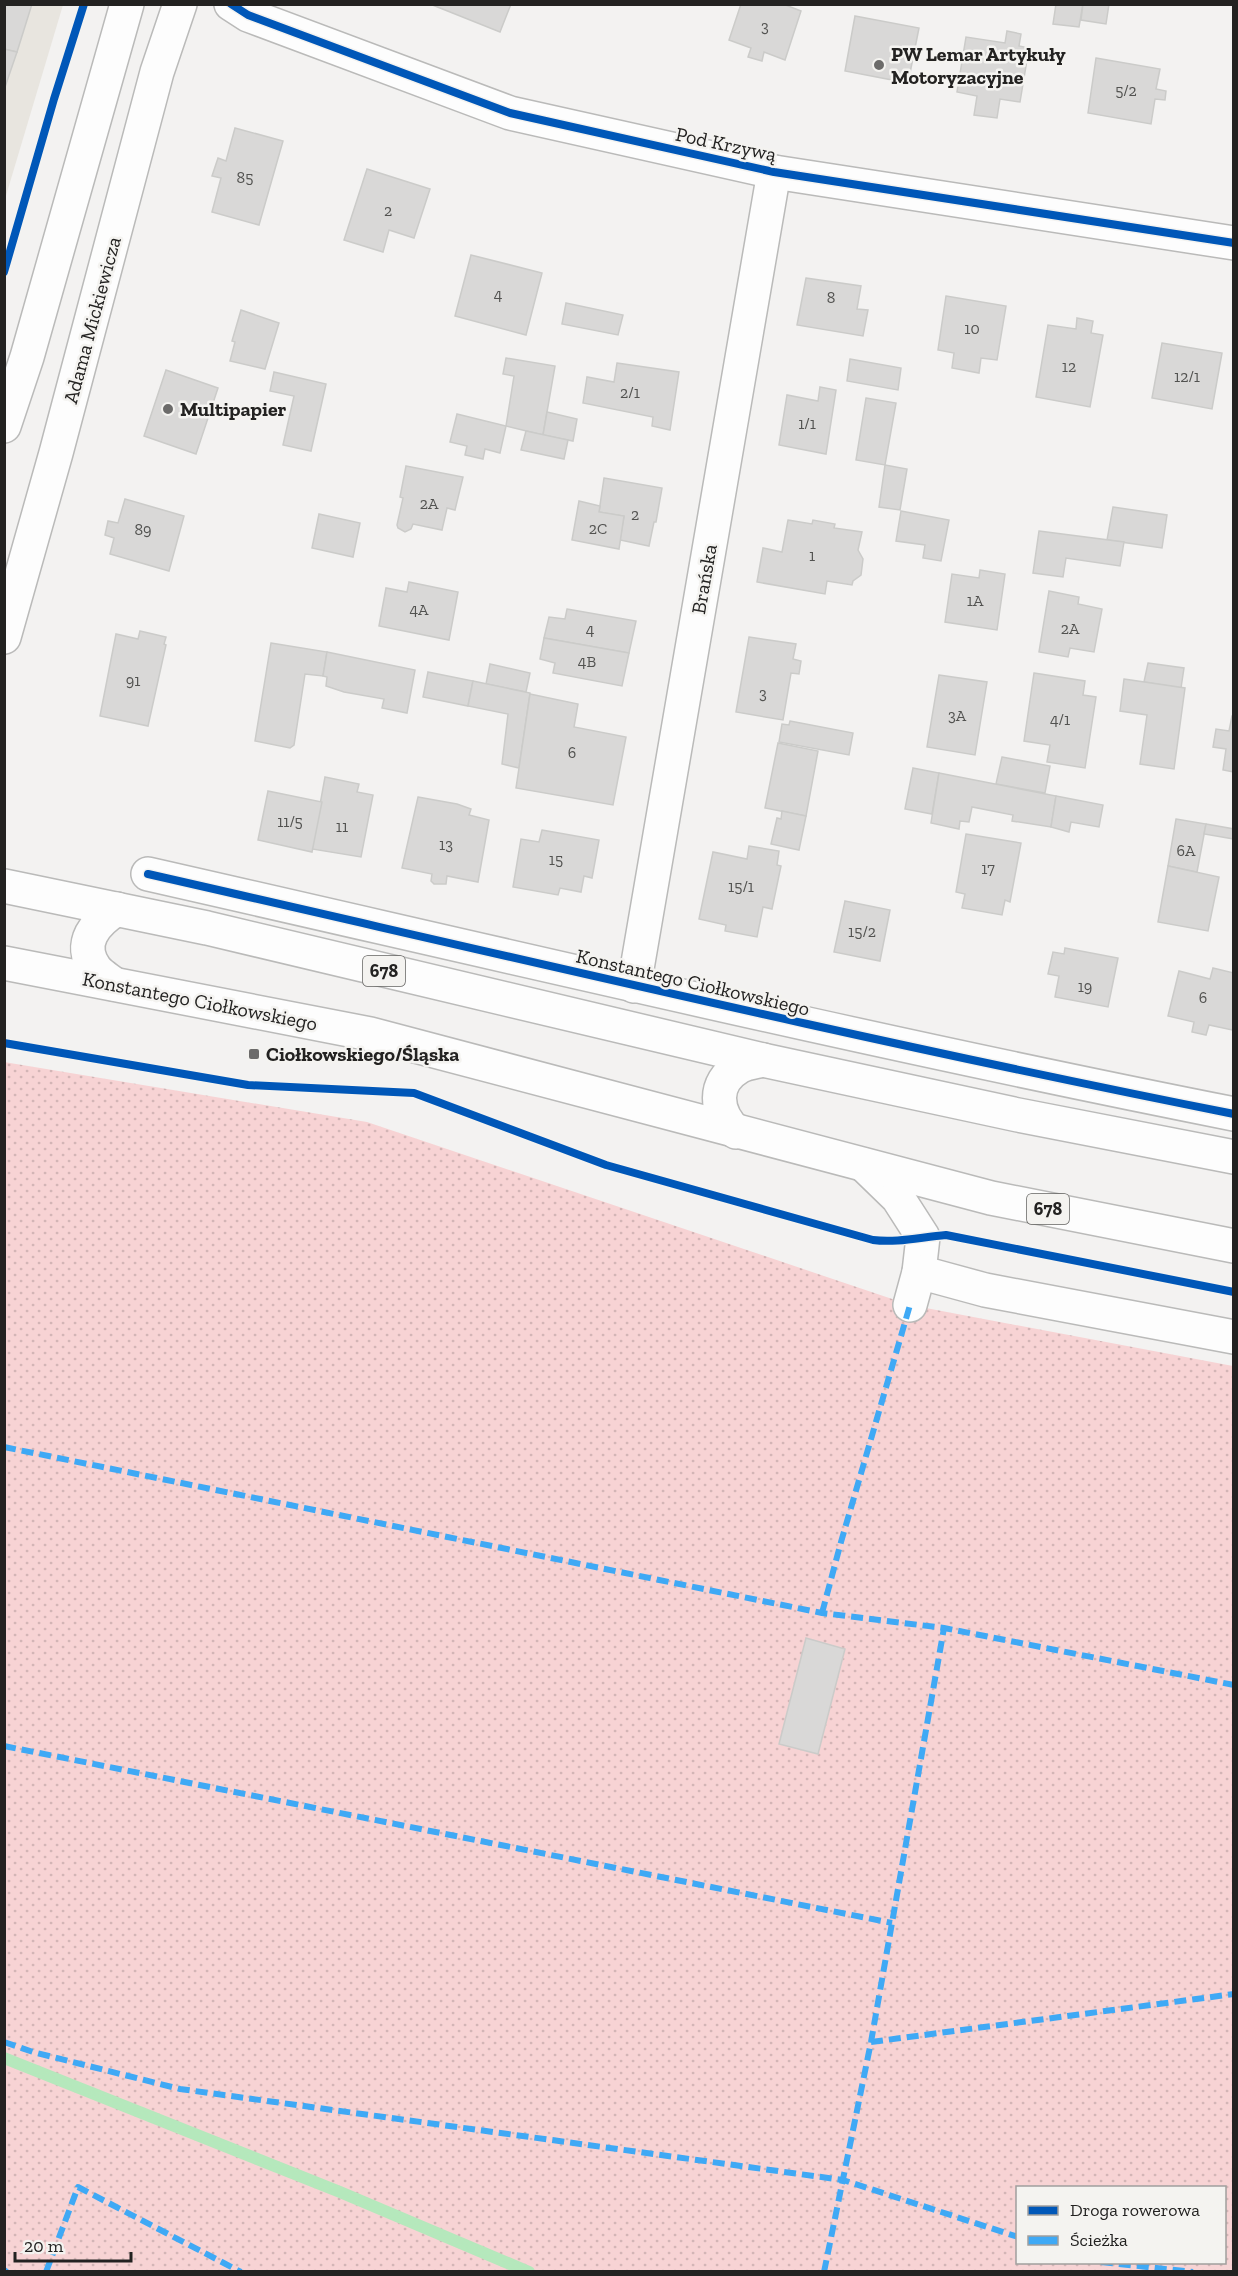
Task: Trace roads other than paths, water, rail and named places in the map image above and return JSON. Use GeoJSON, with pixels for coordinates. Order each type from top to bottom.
{"type":"FeatureCollection","features":[{"type":"Feature","properties":{"kind":"street"},"geometry":{"type":"LineString","coordinates":[[4,426],[27,357],[127,4]]}},
{"type":"Feature","properties":{"kind":"street","name":"Adama Mickiewicza"},"geometry":{"type":"LineString","coordinates":[[4,637],[56,453],[157,72],[180,4]]}},
{"type":"Feature","properties":{"kind":"street","name":"Pod Krzywą"},"geometry":{"type":"LineString","coordinates":[[231,4],[248,15],[510,113],[774,172],[1233,243]]}},
{"type":"Feature","properties":{"kind":"street"},"geometry":{"type":"LineString","coordinates":[[80,170],[90,164],[108,161],[124,171],[128,182]]}},
{"type":"Feature","properties":{"kind":"street","name":"Brańska"},"geometry":{"type":"LineString","coordinates":[[634,986],[774,172]]}},
{"type":"Feature","properties":{"kind":"street","name":"Konstantego Ciołkowskiego"},"geometry":{"type":"LineString","coordinates":[[147,874],[634,986],[1086,1085],[1233,1114]]}},
{"type":"Feature","properties":{"kind":"street","name":"678"},"geometry":{"type":"LineString","coordinates":[[4,886],[207,928],[763,1060],[1018,1115],[1233,1157]]}},
{"type":"Feature","properties":{"kind":"street"},"geometry":{"type":"LineString","coordinates":[[207,928],[213,889]]}},
{"type":"Feature","properties":{"kind":"street"},"geometry":{"type":"LineString","coordinates":[[114,984],[96,970],[89,956],[88,944],[94,928],[103,918],[117,909]]}},
{"type":"Feature","properties":{"kind":"street","name":"Konstantego Ciołkowskiego"},"geometry":{"type":"LineString","coordinates":[[4,963],[370,1034],[991,1198],[1233,1245]]}},
{"type":"Feature","properties":{"kind":"street"},"geometry":{"type":"LineString","coordinates":[[736,1131],[726,1122],[719,1107],[720,1092],[728,1078],[740,1066],[763,1060]]}},
{"type":"Feature","properties":{"kind":"street"},"geometry":{"type":"LineString","coordinates":[[864,1165],[898,1198],[922,1237],[919,1272],[910,1305]]}},
{"type":"Feature","properties":{"kind":"street"},"geometry":{"type":"LineString","coordinates":[[919,1272],[985,1290],[1233,1337]]}},
{"type":"Feature","properties":{"kind":"waterway"},"geometry":{"type":"LineString","coordinates":[[4,2058],[340,2192],[529,2272]]}},
{"type":"Feature","properties":{"kind":"place","name":"PW Lemar Artykuły Motoryzacyjne"},"geometry":{"type":"Point","coordinates":[879,65]}},
{"type":"Feature","properties":{"kind":"place","name":"Multipapier"},"geometry":{"type":"Point","coordinates":[168,409]}},
{"type":"Feature","properties":{"kind":"place","name":"Ciołkowskiego/Śląska"},"geometry":{"type":"Point","coordinates":[254,1054]}}]}
